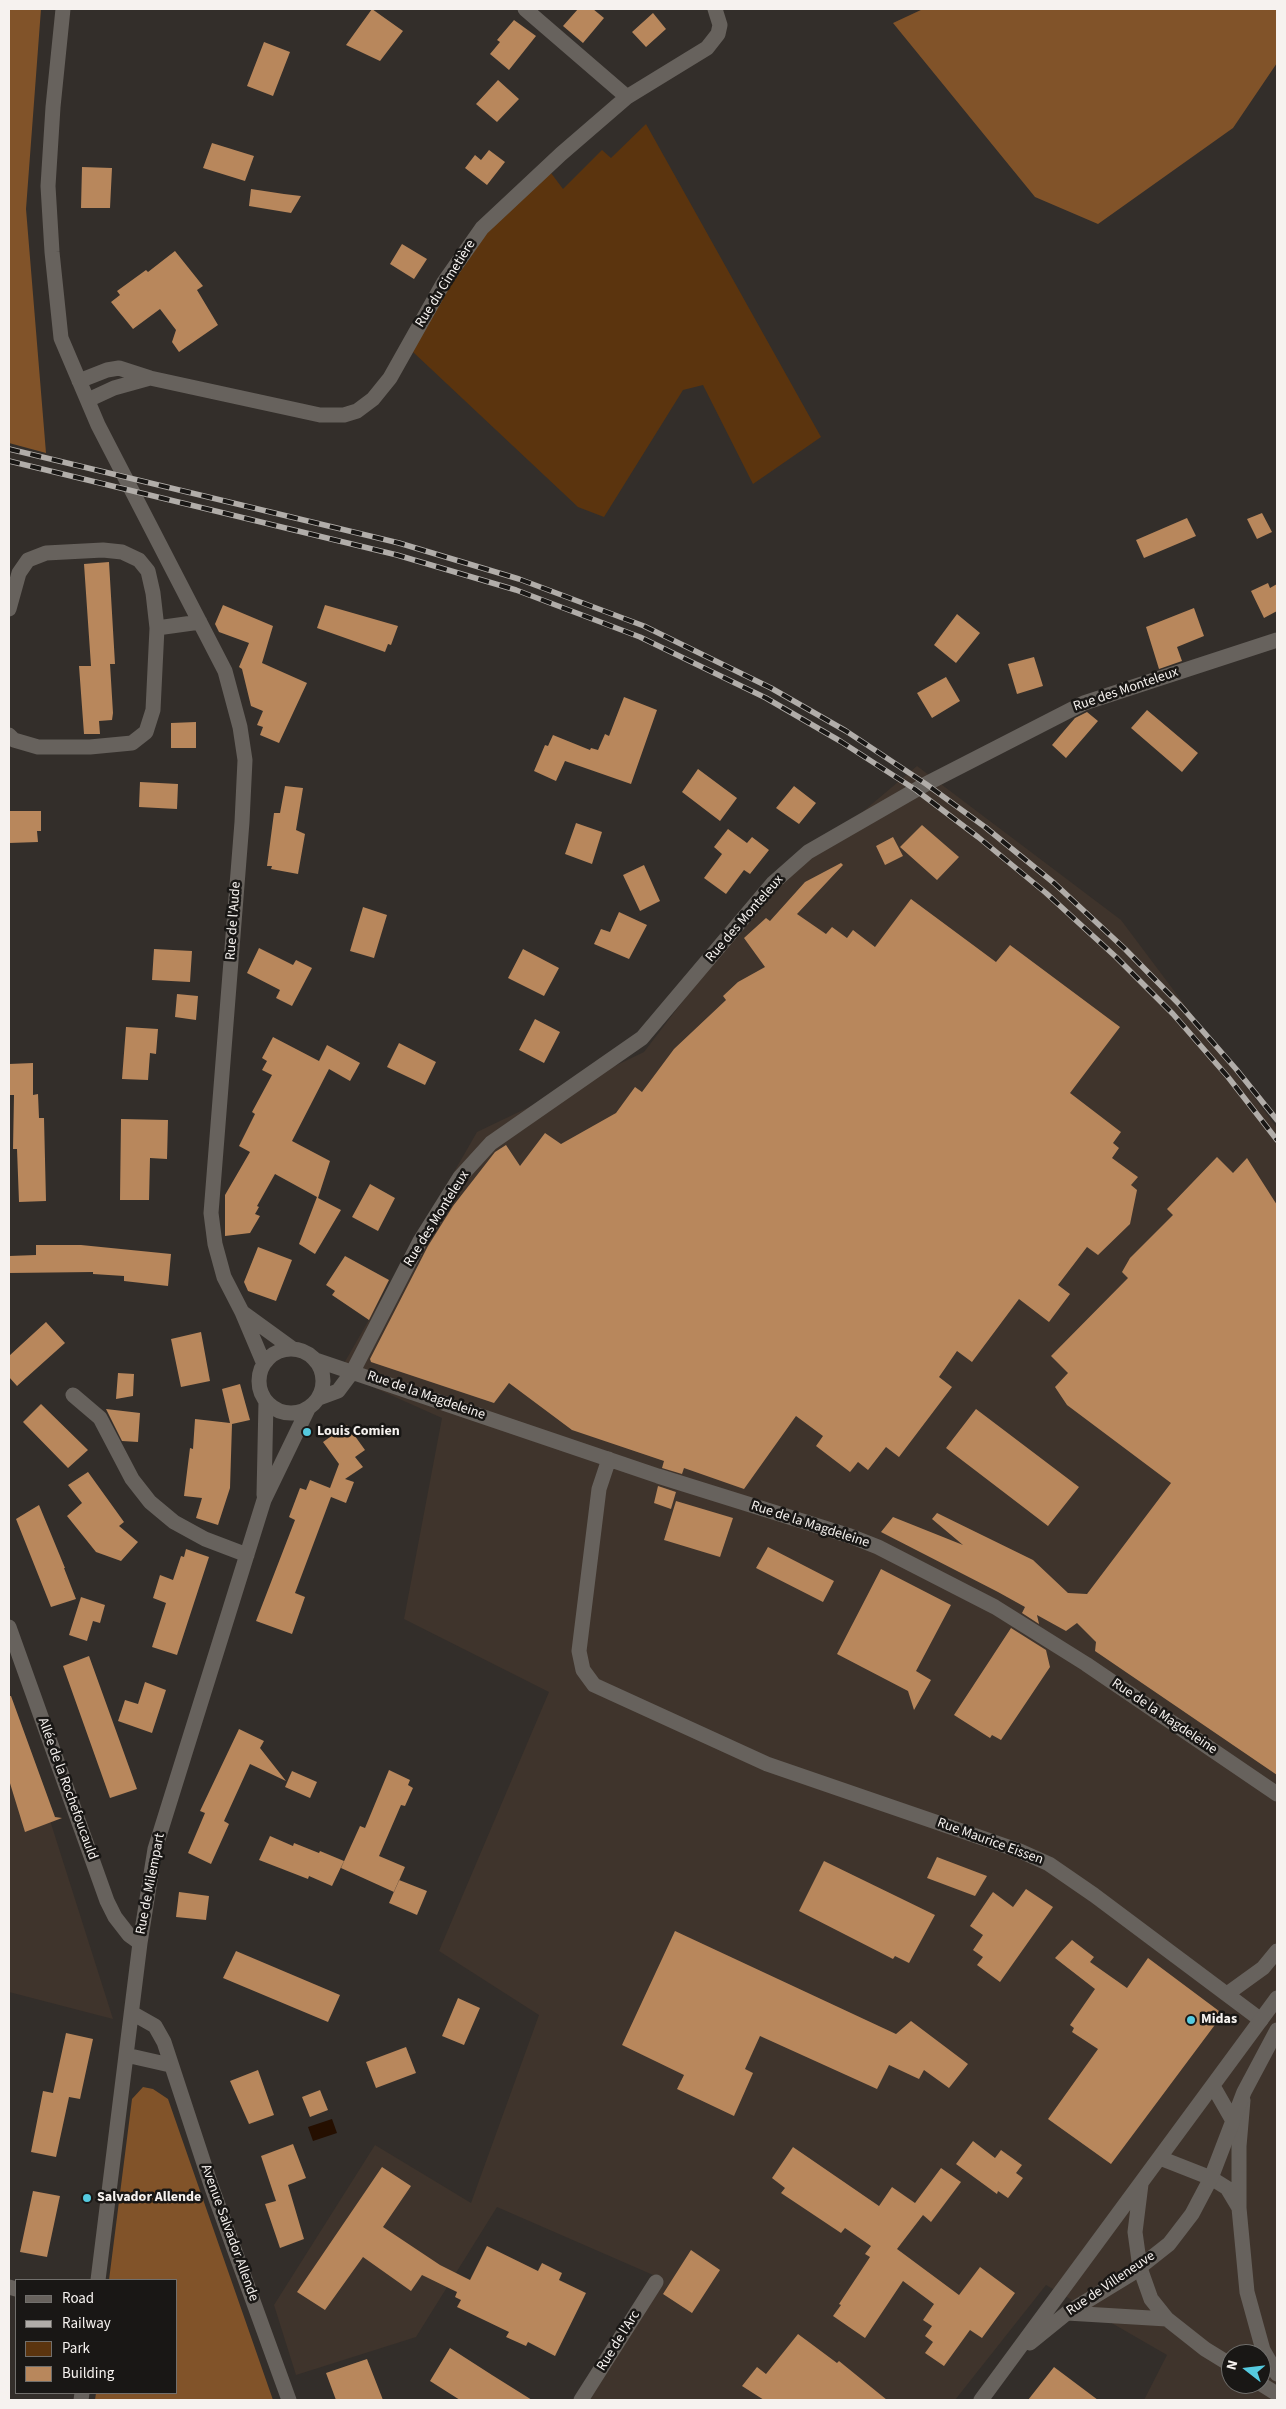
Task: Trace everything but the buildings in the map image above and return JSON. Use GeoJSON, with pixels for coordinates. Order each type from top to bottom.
{"type":"FeatureCollection","features":[{"type":"Feature","properties":{"kind":"street","name":"Rue de l'Aude"},"geometry":{"type":"LineString","coordinates":[[62,9],[52,107],[48,186],[52,252],[61,338],[98,424],[225,671],[240,727],[245,760],[211,1213],[215,1244],[224,1277],[242,1312],[264,1364]]}},
{"type":"Feature","properties":{"kind":"street"},"geometry":{"type":"LineString","coordinates":[[525,9],[627,97]]}},
{"type":"Feature","properties":{"kind":"street","name":"Rue du Cimetière"},"geometry":{"type":"LineString","coordinates":[[79,381],[107,370],[119,368],[150,378],[320,415],[344,415],[357,411],[373,399],[386,384],[448,276],[482,228],[561,154],[627,97],[708,48],[718,34],[720,25],[715,9]]}},
{"type":"Feature","properties":{"kind":"street","name":"Rue du Cimetière"},"geometry":{"type":"LineString","coordinates":[[88,400],[114,388],[150,378]]}},
{"type":"Feature","properties":{"kind":"street"},"geometry":{"type":"LineString","coordinates":[[9,609],[18,573],[28,560],[46,553],[103,550],[122,552],[139,560],[148,571],[153,593],[157,628],[153,710],[146,732],[132,743],[90,747],[38,747],[14,740],[9,735]]}},
{"type":"Feature","properties":{"kind":"street"},"geometry":{"type":"LineString","coordinates":[[157,628],[200,622]]}},
{"type":"Feature","properties":{"kind":"street","name":"Rue des Monteleux"},"geometry":{"type":"LineString","coordinates":[[319,1398],[338,1391],[353,1371],[420,1241],[460,1177],[491,1143],[642,1038],[773,883],[808,852],[926,784],[1084,703],[1277,640]]}},
{"type":"Feature","properties":{"kind":"street"},"geometry":{"type":"LineString","coordinates":[[242,1312],[293,1349]]}},
{"type":"Feature","properties":{"kind":"street"},"geometry":{"type":"LineString","coordinates":[[293,1349],[302,1350],[316,1360],[322,1372],[324,1386],[319,1398],[308,1409],[293,1414],[278,1411],[266,1401],[260,1390],[259,1376],[264,1364],[272,1356],[282,1350],[293,1349]]}},
{"type":"Feature","properties":{"kind":"street","name":"Rue de la Magdeleine"},"geometry":{"type":"LineString","coordinates":[[316,1360],[850,1536],[878,1547],[995,1607],[1086,1664],[1277,1794]]}},
{"type":"Feature","properties":{"kind":"street"},"geometry":{"type":"LineString","coordinates":[[73,1395],[100,1418],[132,1479],[150,1502],[174,1522],[205,1539],[247,1555]]}},
{"type":"Feature","properties":{"kind":"street","name":"Rue de Milempart"},"geometry":{"type":"LineString","coordinates":[[264,1500],[266,1401]]}},
{"type":"Feature","properties":{"kind":"street","name":"Rue de Milempart"},"geometry":{"type":"LineString","coordinates":[[98,2279],[140,1943],[154,1849],[264,1500],[308,1409]]}},
{"type":"Feature","properties":{"kind":"street","name":"Rue Maurice Eissen"},"geometry":{"type":"LineString","coordinates":[[609,1458],[599,1489],[579,1651],[583,1670],[594,1685],[766,1764],[1020,1851],[1049,1864],[1094,1894],[1261,2020]]}},
{"type":"Feature","properties":{"kind":"street","name":"Allée de la Rochefoucauld"},"geometry":{"type":"LineString","coordinates":[[9,1627],[107,1901],[115,1917],[129,1935],[140,1943]]}},
{"type":"Feature","properties":{"kind":"street"},"geometry":{"type":"LineString","coordinates":[[1227,1994],[1263,1968],[1277,1951]]}},
{"type":"Feature","properties":{"kind":"street"},"geometry":{"type":"LineString","coordinates":[[980,2400],[1277,1998]]}},
{"type":"Feature","properties":{"kind":"street","name":"Avenue Salvador Allende"},"geometry":{"type":"LineString","coordinates":[[132,2013],[155,2026],[164,2042],[170,2065],[289,2400]]}},
{"type":"Feature","properties":{"kind":"street","name":"Rue de Villeneuve"},"geometry":{"type":"LineString","coordinates":[[1014,2356],[1067,2313],[1140,2268],[1169,2244],[1192,2214],[1211,2178],[1244,2092],[1277,2030]]}},
{"type":"Feature","properties":{"kind":"street"},"geometry":{"type":"LineString","coordinates":[[126,2055],[170,2065]]}},
{"type":"Feature","properties":{"kind":"street"},"geometry":{"type":"LineString","coordinates":[[1213,2086],[1233,2121]]}},
{"type":"Feature","properties":{"kind":"street","name":"Rue de Villeneuve"},"geometry":{"type":"LineString","coordinates":[[1244,2092],[1239,2146],[1239,2208],[1247,2292],[1263,2350],[1277,2374]]}},
{"type":"Feature","properties":{"kind":"street"},"geometry":{"type":"LineString","coordinates":[[1160,2158],[1211,2178],[1227,2188],[1239,2208]]}},
{"type":"Feature","properties":{"kind":"street"},"geometry":{"type":"LineString","coordinates":[[1142,2182],[1135,2232],[1140,2268],[1152,2299],[1167,2319],[1205,2349],[1221,2359]]}},
{"type":"Feature","properties":{"kind":"street","name":"Rue de l'Arc"},"geometry":{"type":"LineString","coordinates":[[581,2400],[656,2282]]}},
{"type":"Feature","properties":{"kind":"street"},"geometry":{"type":"LineString","coordinates":[[1067,2313],[1167,2319]]}},
{"type":"Feature","properties":{"kind":"shaded area"},"geometry":{"type":"Polygon","coordinates":[[[9,9],[41,9],[26,209],[46,453],[9,443],[9,9]]]}},
{"type":"Feature","properties":{"kind":"shaded area"},"geometry":{"type":"Polygon","coordinates":[[[923,9],[1277,9],[1277,63],[1233,128],[1098,224],[1035,197],[893,23],[923,9]]]}},
{"type":"Feature","properties":{"kind":"shaded area"},"geometry":{"type":"Polygon","coordinates":[[[917,766],[1121,920],[1277,1128],[1277,2400],[1144,2400],[1167,2355],[1046,2285],[955,2400],[578,2400],[660,2278],[497,2207],[416,2337],[296,2375],[274,2305],[375,2145],[471,2203],[539,2015],[439,1951],[549,1692],[404,1619],[442,1418],[339,1372],[477,1132],[644,1052],[764,895],[917,766]]]}},
{"type":"Feature","properties":{"kind":"shaded area"},"geometry":{"type":"Polygon","coordinates":[[[9,1691],[113,2019],[9,1992],[9,1691]]]}},
{"type":"Feature","properties":{"kind":"shaded area"},"geometry":{"type":"Polygon","coordinates":[[[143,2087],[153,2089],[168,2099],[273,2400],[95,2400],[96,2394],[178,2394],[178,2279],[109,2279],[132,2099],[143,2087]]]}},
{"type":"Feature","properties":{"kind":"shaded area"},"geometry":{"type":"Polygon","coordinates":[[[332,2119],[337,2133],[313,2141],[308,2127],[332,2119]]]}},
{"type":"Feature","properties":{"kind":"green space"},"geometry":{"type":"Polygon","coordinates":[[[646,124],[821,437],[753,484],[703,385],[683,390],[604,517],[578,507],[413,352],[444,289],[489,225],[551,173],[563,189],[602,150],[611,158],[646,124]]]}},
{"type":"Feature","properties":{"kind":"railway"},"geometry":{"type":"LineString","coordinates":[[9,449],[399,543],[519,579],[644,626],[771,688],[846,731],[926,784],[985,827],[1054,883],[1125,949],[1180,1005],[1236,1069],[1277,1120]]}},
{"type":"Feature","properties":{"kind":"railway"},"geometry":{"type":"LineString","coordinates":[[9,461],[397,555],[516,590],[640,637],[766,698],[840,741],[916,790],[978,837],[1046,893],[1116,957],[1173,1014],[1228,1077],[1277,1140]]}},
{"type":"Feature","properties":{"kind":"place","name":"Louis Comien"},"geometry":{"type":"Point","coordinates":[307,1432]}},
{"type":"Feature","properties":{"kind":"place","name":"Midas"},"geometry":{"type":"Point","coordinates":[1191,2020]}},
{"type":"Feature","properties":{"kind":"place","name":"Salvador Allende"},"geometry":{"type":"Point","coordinates":[87,2198]}}]}
